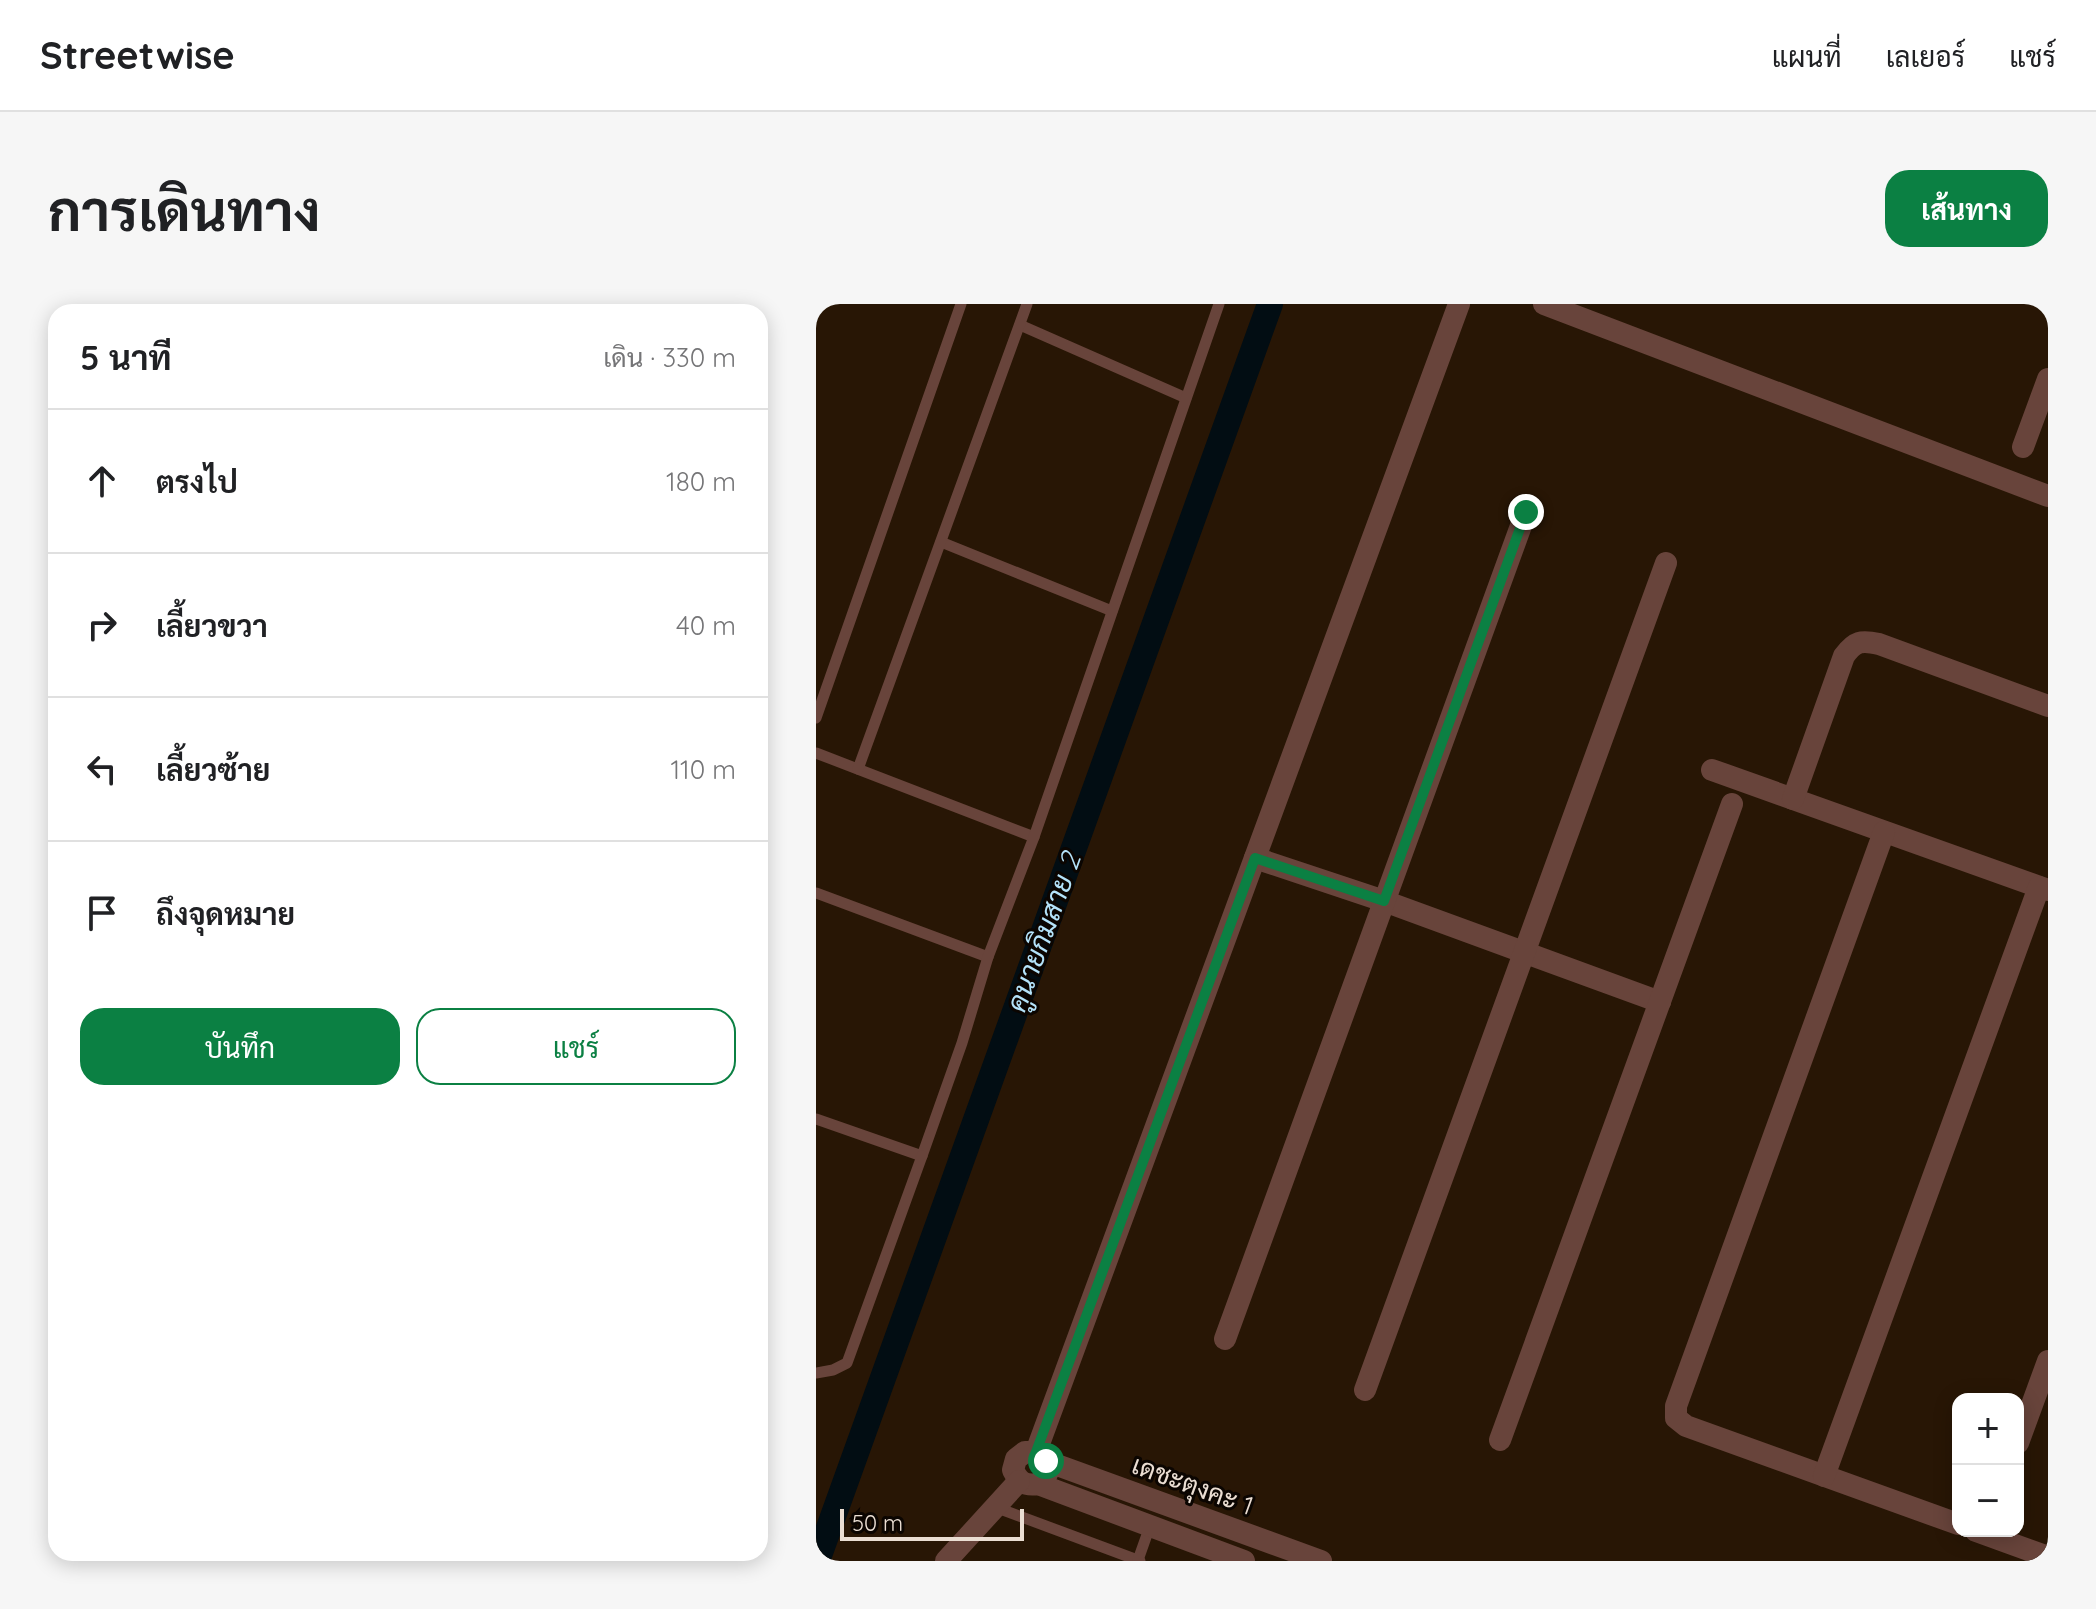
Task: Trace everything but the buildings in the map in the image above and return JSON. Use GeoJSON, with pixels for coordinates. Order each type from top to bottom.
{"type":"FeatureCollection","features":[{"type":"Feature","properties":{"kind":"street"},"geometry":{"type":"LineString","coordinates":[[946,1561],[995,1507],[1028,1482],[1047,1474],[1041,1456],[1255,858],[1459,304]]}},
{"type":"Feature","properties":{"kind":"street"},"geometry":{"type":"LineString","coordinates":[[1544,304],[2048,496]]}},
{"type":"Feature","properties":{"kind":"street"},"geometry":{"type":"LineString","coordinates":[[2023,447],[2048,379]]}},
{"type":"Feature","properties":{"kind":"street"},"geometry":{"type":"LineString","coordinates":[[1225,1339],[1526,512]]}},
{"type":"Feature","properties":{"kind":"street"},"geometry":{"type":"LineString","coordinates":[[1365,1390],[1666,563]]}},
{"type":"Feature","properties":{"kind":"street"},"geometry":{"type":"LineString","coordinates":[[1793,799],[1844,656],[1853,644],[1863,640],[2048,706]]}},
{"type":"Feature","properties":{"kind":"street"},"geometry":{"type":"LineString","coordinates":[[1712,770],[2043,888],[1824,1476]]}},
{"type":"Feature","properties":{"kind":"street"},"geometry":{"type":"LineString","coordinates":[[1500,1440],[1732,804]]}},
{"type":"Feature","properties":{"kind":"street"},"geometry":{"type":"LineString","coordinates":[[1884,832],[1676,1406],[1676,1418],[1686,1426],[1952,1522]]}},
{"type":"Feature","properties":{"kind":"street"},"geometry":{"type":"LineString","coordinates":[[1255,858],[1384,901],[1660,1002]]}},
{"type":"Feature","properties":{"kind":"street"},"geometry":{"type":"LineString","coordinates":[[2024,1427],[2048,1361]]}},
{"type":"Feature","properties":{"kind":"street"},"geometry":{"type":"LineString","coordinates":[[1028,1482],[1013,1470],[1016,1459],[1025,1452],[1041,1456]]}},
{"type":"Feature","properties":{"kind":"street","name":"เดชะตุงคะ 1"},"geometry":{"type":"LineString","coordinates":[[1041,1456],[1321,1561]]}},
{"type":"Feature","properties":{"kind":"street","name":"เดชะตุงคะ 1"},"geometry":{"type":"LineString","coordinates":[[1028,1482],[1244,1561]]}},
{"type":"Feature","properties":{"kind":"street"},"geometry":{"type":"LineString","coordinates":[[1995,1537],[2048,1557]]}},
{"type":"Feature","properties":{"kind":"lane"},"geometry":{"type":"LineString","coordinates":[[816,718],[961,304]]}},
{"type":"Feature","properties":{"kind":"lane"},"geometry":{"type":"LineString","coordinates":[[858,769],[1027,304]]}},
{"type":"Feature","properties":{"kind":"lane"},"geometry":{"type":"LineString","coordinates":[[816,1373],[847,1363],[962,1043],[988,957],[1034,837],[1219,304]]}},
{"type":"Feature","properties":{"kind":"lane"},"geometry":{"type":"LineString","coordinates":[[1020,325],[1186,398]]}},
{"type":"Feature","properties":{"kind":"lane"},"geometry":{"type":"LineString","coordinates":[[941,542],[1112,611]]}},
{"type":"Feature","properties":{"kind":"lane"},"geometry":{"type":"LineString","coordinates":[[816,753],[1034,837]]}},
{"type":"Feature","properties":{"kind":"lane"},"geometry":{"type":"LineString","coordinates":[[816,893],[988,957]]}},
{"type":"Feature","properties":{"kind":"lane"},"geometry":{"type":"LineString","coordinates":[[816,1119],[922,1156]]}},
{"type":"Feature","properties":{"kind":"lane"},"geometry":{"type":"LineString","coordinates":[[995,1507],[1139,1560],[1150,1526]]}},
{"type":"Feature","properties":{"kind":"waterway","name":"คูนายกิมสาย 2"},"geometry":{"type":"LineString","coordinates":[[817,1561],[1270,304]]}},
{"type":"Feature","properties":{"kind":"route"},"geometry":{"type":"LineString","coordinates":[[1046,1461],[1036,1452],[1255,858],[1384,901],[1526,512]]}}]}
